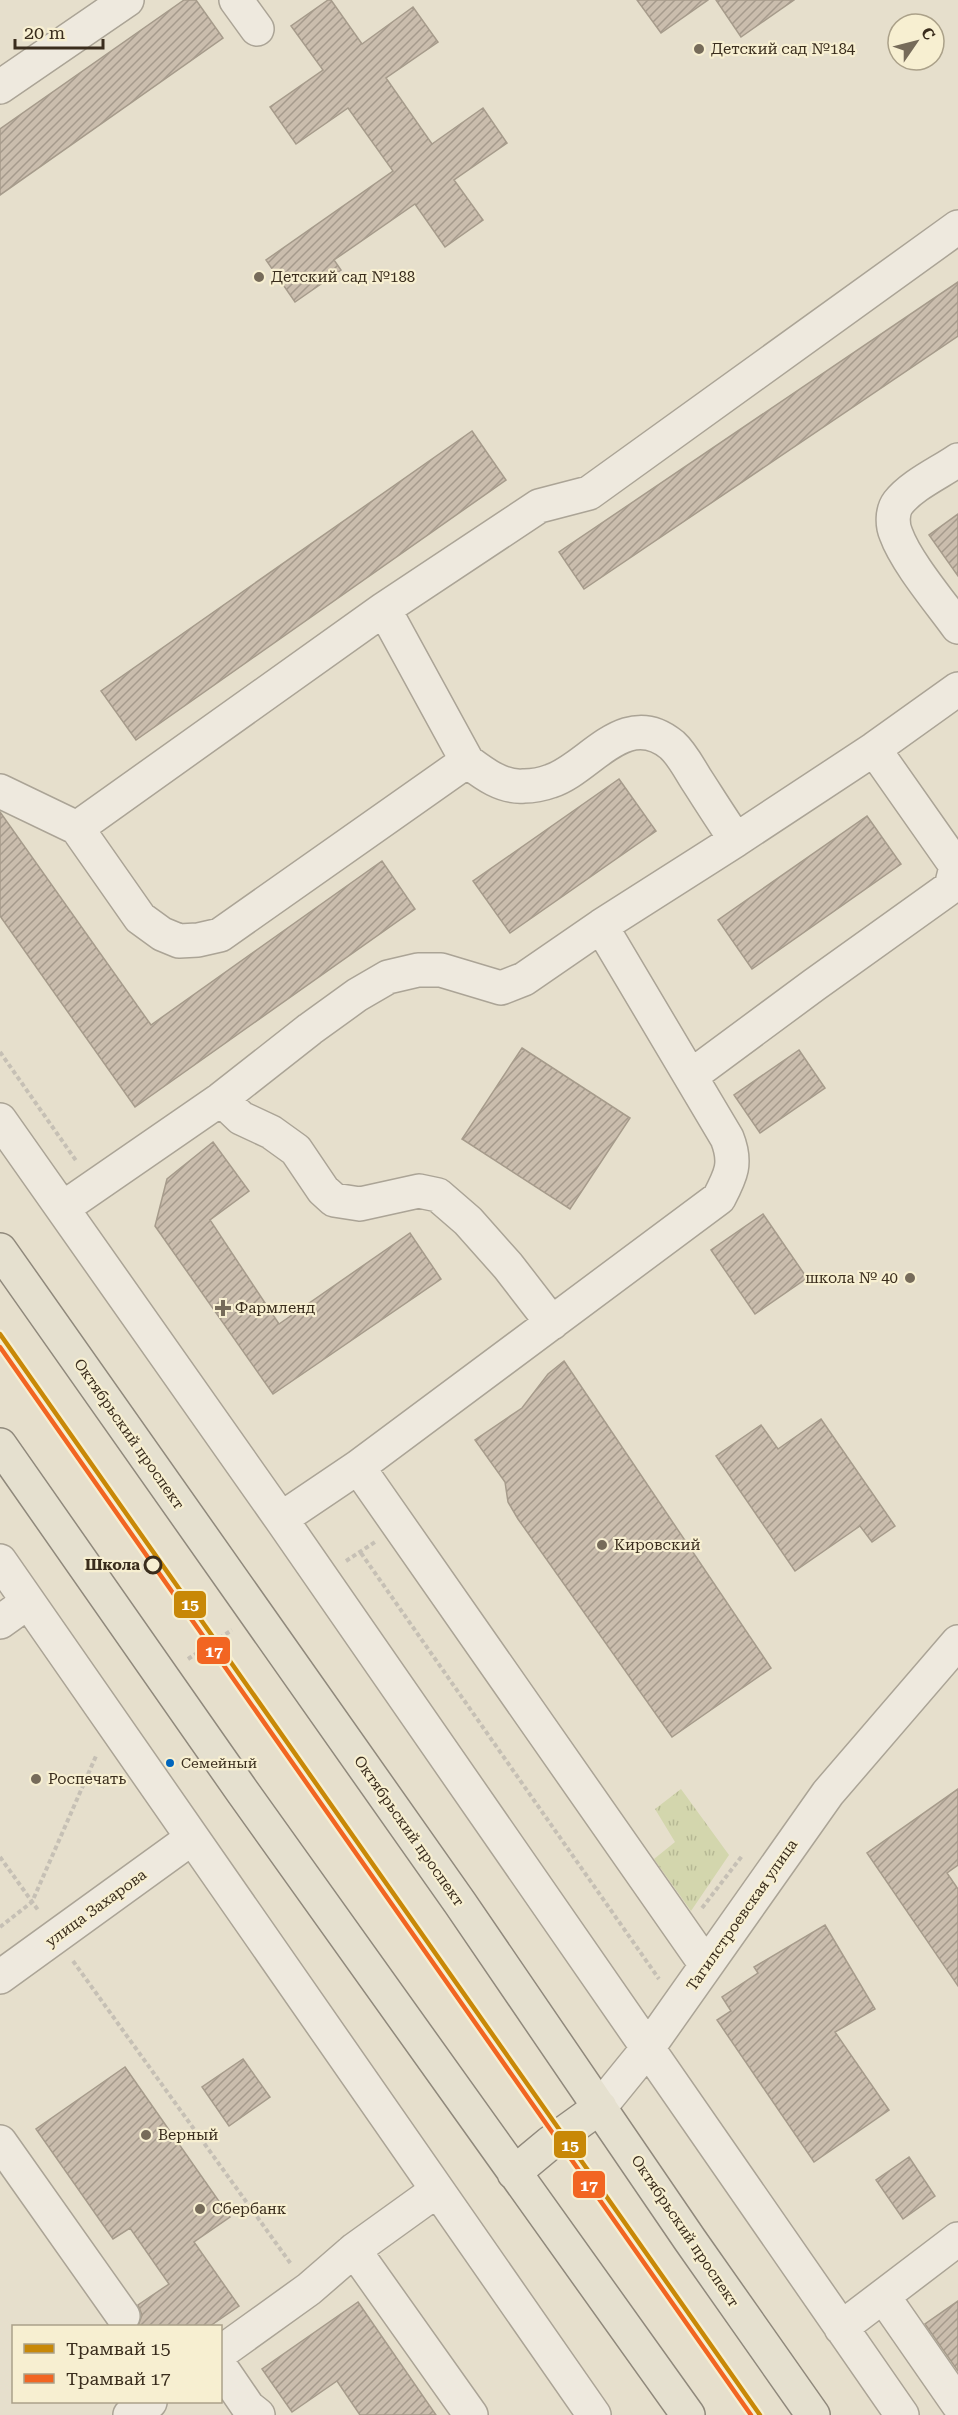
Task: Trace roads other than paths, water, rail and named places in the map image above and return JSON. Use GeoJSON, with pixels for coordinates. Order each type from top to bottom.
{"type":"FeatureCollection","features":[{"type":"Feature","properties":{"kind":"main road","name":"Октябрьский проспект"},"geometry":{"type":"LineString","coordinates":[[0,1250],[440,1875],[813,2415]]}},
{"type":"Feature","properties":{"kind":"main road"},"geometry":{"type":"LineString","coordinates":[[0,1445],[249,1801],[688,2415]]}},
{"type":"Feature","properties":{"kind":"main road","name":"Тагилстроевская улица"},"geometry":{"type":"LineString","coordinates":[[514,2173],[550,2143],[600,2107]]}},
{"type":"Feature","properties":{"kind":"street"},"geometry":{"type":"LineString","coordinates":[[0,87],[127,0]]}},
{"type":"Feature","properties":{"kind":"street"},"geometry":{"type":"LineString","coordinates":[[236,0],[257,29]]}},
{"type":"Feature","properties":{"kind":"street"},"geometry":{"type":"LineString","coordinates":[[77,828],[384,609],[539,506],[589,493],[958,227]]}},
{"type":"Feature","properties":{"kind":"street"},"geometry":{"type":"LineString","coordinates":[[958,460],[908,493],[896,505],[893,519],[895,533],[903,548],[958,627]]}},
{"type":"Feature","properties":{"kind":"street"},"geometry":{"type":"LineString","coordinates":[[384,609],[467,760],[487,777],[523,787],[552,781],[608,742],[633,733],[654,735],[672,746],[736,840]]}},
{"type":"Feature","properties":{"kind":"street"},"geometry":{"type":"LineString","coordinates":[[63,1208],[93,1185],[221,1099],[357,995],[388,977],[418,970],[441,970],[501,988],[524,979],[601,926],[873,749],[958,690]]}},
{"type":"Feature","properties":{"kind":"street"},"geometry":{"type":"LineString","coordinates":[[691,1076],[814,984],[951,887],[956,871],[954,863],[873,749]]}},
{"type":"Feature","properties":{"kind":"street"},"geometry":{"type":"LineString","coordinates":[[1,793],[77,828],[140,918],[162,934],[179,941],[198,940],[219,936],[467,760]]}},
{"type":"Feature","properties":{"kind":"street"},"geometry":{"type":"LineString","coordinates":[[281,1520],[358,1467],[719,1198],[733,1165],[732,1151],[727,1138],[601,926]]}},
{"type":"Feature","properties":{"kind":"street"},"geometry":{"type":"LineString","coordinates":[[221,1099],[241,1118],[271,1132],[296,1150],[323,1190],[334,1200],[360,1204],[419,1191],[438,1195],[468,1221],[552,1323]]}},
{"type":"Feature","properties":{"kind":"street"},"geometry":{"type":"LineString","coordinates":[[0,1120],[281,1520],[902,2415]]}},
{"type":"Feature","properties":{"kind":"street"},"geometry":{"type":"LineString","coordinates":[[358,1467],[706,1965]]}},
{"type":"Feature","properties":{"kind":"street"},"geometry":{"type":"LineString","coordinates":[[0,1561],[436,2191],[594,2415]]}},
{"type":"Feature","properties":{"kind":"street"},"geometry":{"type":"LineString","coordinates":[[0,1622],[28,1602]]}},
{"type":"Feature","properties":{"kind":"street","name":"Тагилстроевская улица"},"geometry":{"type":"LineString","coordinates":[[600,2107],[679,2006],[828,1793],[933,1668],[958,1642]]}},
{"type":"Feature","properties":{"kind":"street","name":"улица Захарова"},"geometry":{"type":"LineString","coordinates":[[0,1977],[192,1838]]}},
{"type":"Feature","properties":{"kind":"street"},"geometry":{"type":"LineString","coordinates":[[0,2142],[123,2316]]}},
{"type":"Feature","properties":{"kind":"street"},"geometry":{"type":"LineString","coordinates":[[222,2352],[309,2289],[354,2250],[436,2191]]}},
{"type":"Feature","properties":{"kind":"street"},"geometry":{"type":"LineString","coordinates":[[841,2328],[958,2239]]}},
{"type":"Feature","properties":{"kind":"street"},"geometry":{"type":"LineString","coordinates":[[354,2250],[471,2415]]}},
{"type":"Feature","properties":{"kind":"street"},"geometry":{"type":"LineString","coordinates":[[883,2296],[958,2404]]}},
{"type":"Feature","properties":{"kind":"street"},"geometry":{"type":"LineString","coordinates":[[222,2369],[248,2407],[258,2415]]}},
{"type":"Feature","properties":{"kind":"street"},"geometry":{"type":"LineString","coordinates":[[130,2415],[148,2403]]}},
{"type":"Feature","properties":{"kind":"tram line","name":"15"},"geometry":{"type":"LineString","coordinates":[[0,1334],[760,2415]]}},
{"type":"Feature","properties":{"kind":"tram line","name":"17"},"geometry":{"type":"LineString","coordinates":[[0,1347],[751,2415]]}},
{"type":"Feature","properties":{"kind":"place","name":"Детский сад №184"},"geometry":{"type":"Point","coordinates":[699,49]}},
{"type":"Feature","properties":{"kind":"place","name":"Детский сад №188"},"geometry":{"type":"Point","coordinates":[259,277]}},
{"type":"Feature","properties":{"kind":"place","name":"школа № 40"},"geometry":{"type":"Point","coordinates":[910,1278]}},
{"type":"Feature","properties":{"kind":"place","name":"Фармленд"},"geometry":{"type":"Point","coordinates":[223,1308]}},
{"type":"Feature","properties":{"kind":"place","name":"Кировский"},"geometry":{"type":"Point","coordinates":[602,1545]}},
{"type":"Feature","properties":{"kind":"place","name":"Школа"},"geometry":{"type":"Point","coordinates":[153,1565]}},
{"type":"Feature","properties":{"kind":"place","name":"Семейный"},"geometry":{"type":"Point","coordinates":[170,1763]}},
{"type":"Feature","properties":{"kind":"place","name":"Роспечать"},"geometry":{"type":"Point","coordinates":[36,1779]}},
{"type":"Feature","properties":{"kind":"place","name":"Верный"},"geometry":{"type":"Point","coordinates":[146,2135]}},
{"type":"Feature","properties":{"kind":"place","name":"Сбербанк"},"geometry":{"type":"Point","coordinates":[200,2209]}}]}
